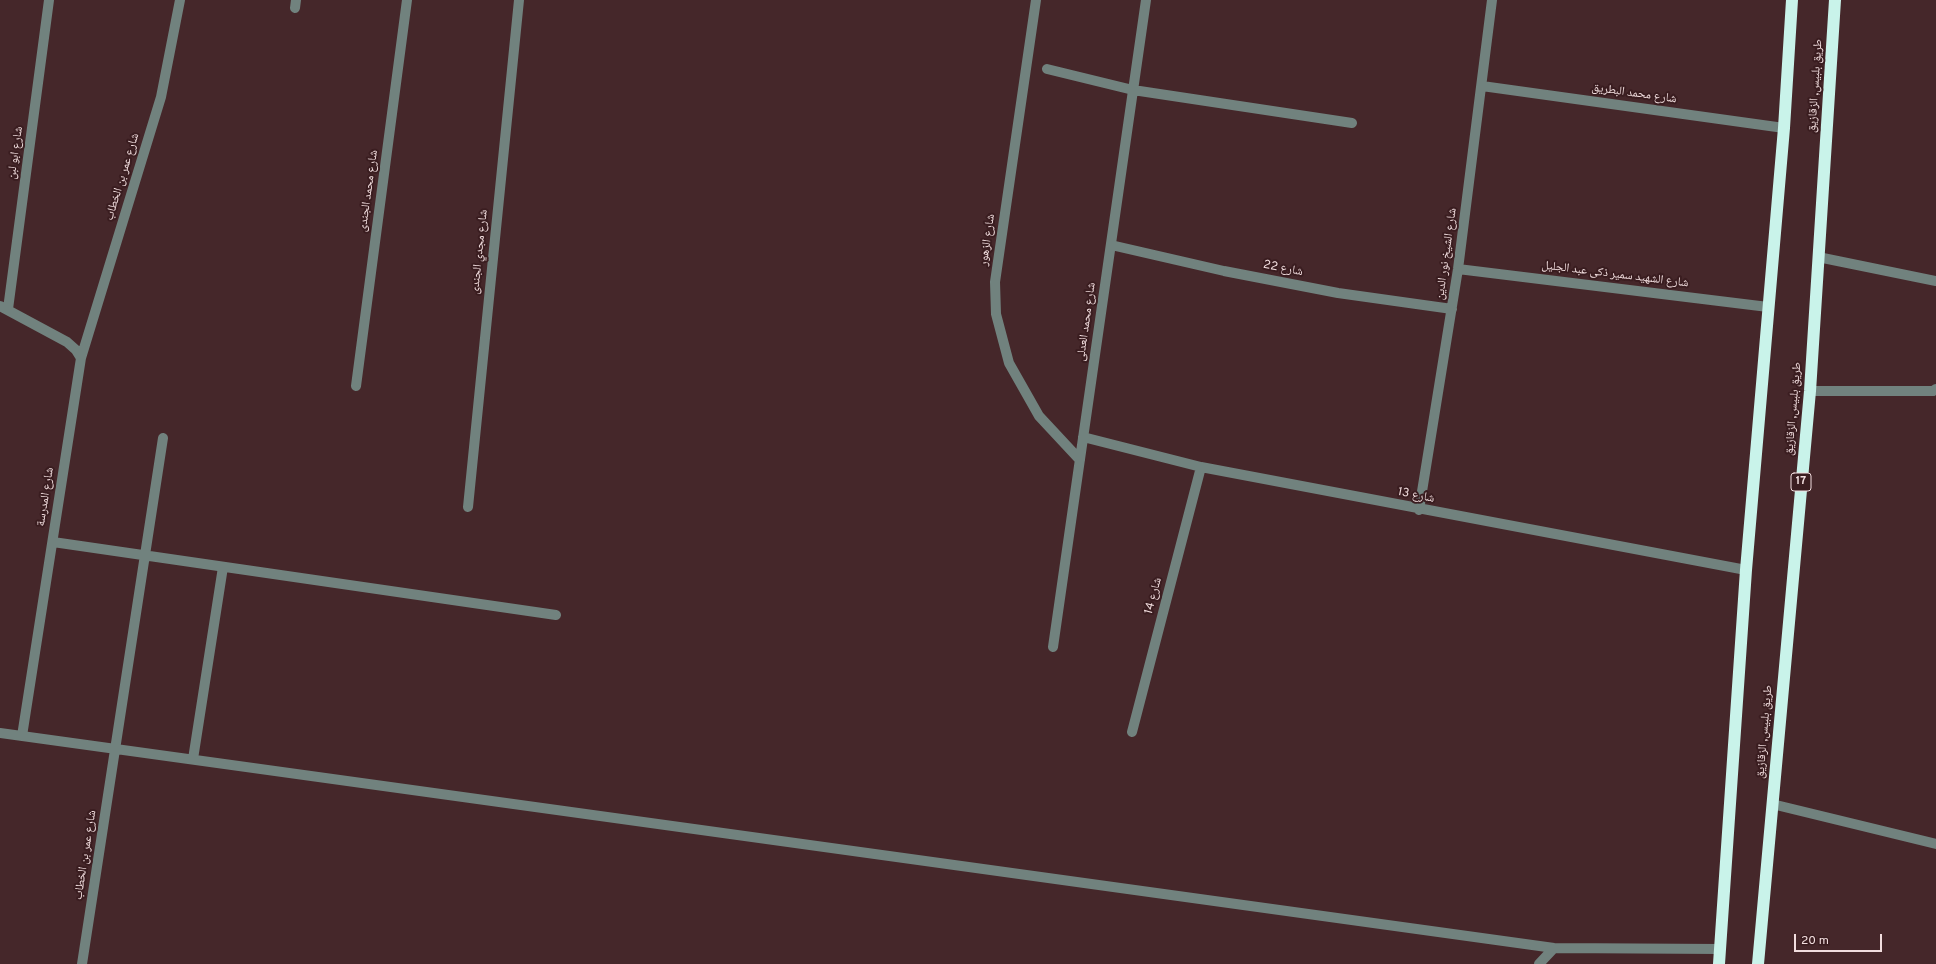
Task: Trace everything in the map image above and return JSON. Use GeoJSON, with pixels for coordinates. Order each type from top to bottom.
{"type":"FeatureCollection","features":[{"type":"Feature","properties":{"kind":"highway"},"geometry":{"type":"LineString","coordinates":[[1719,964],[1746,570],[1784,128],[1792,0]]}},
{"type":"Feature","properties":{"kind":"highway","name":"طريق بلبيس, الزقازيق"},"geometry":{"type":"LineString","coordinates":[[1758,964],[1810,391],[1835,0]]}},
{"type":"Feature","properties":{"kind":"street","name":"شارع ابو لبن"},"geometry":{"type":"LineString","coordinates":[[4,307],[49,0]]}},
{"type":"Feature","properties":{"kind":"street","name":"شارع عمر بن الخطاب"},"geometry":{"type":"LineString","coordinates":[[81,358],[161,97],[180,0]]}},
{"type":"Feature","properties":{"kind":"street","name":"شارع محمد الجندى"},"geometry":{"type":"LineString","coordinates":[[356,386],[407,0]]}},
{"type":"Feature","properties":{"kind":"street","name":"شارع مجدي الجندى"},"geometry":{"type":"LineString","coordinates":[[468,507],[518,0]]}},
{"type":"Feature","properties":{"kind":"street","name":"شارع الزهور"},"geometry":{"type":"LineString","coordinates":[[1036,0],[996,282],[996,314],[1009,363],[1039,416],[1080,460]]}},
{"type":"Feature","properties":{"kind":"street","name":"شارع محمد العدلى"},"geometry":{"type":"LineString","coordinates":[[1053,647],[1146,0]]}},
{"type":"Feature","properties":{"kind":"street","name":"شارع الشيخ نور الدين"},"geometry":{"type":"LineString","coordinates":[[1418,510],[1458,269],[1492,0]]}},
{"type":"Feature","properties":{"kind":"street"},"geometry":{"type":"LineString","coordinates":[[1047,69],[1133,90],[1352,123]]}},
{"type":"Feature","properties":{"kind":"street","name":"شارع محمد البطريق"},"geometry":{"type":"LineString","coordinates":[[1482,86],[1784,128]]}},
{"type":"Feature","properties":{"kind":"street","name":"شارع 22"},"geometry":{"type":"LineString","coordinates":[[1111,244],[1224,271],[1338,293],[1452,309]]}},
{"type":"Feature","properties":{"kind":"street"},"geometry":{"type":"LineString","coordinates":[[1818,257],[1936,281]]}},
{"type":"Feature","properties":{"kind":"street","name":"شارع الشهيد سمير ذكى عبد الجليل"},"geometry":{"type":"LineString","coordinates":[[1458,269],[1768,307]]}},
{"type":"Feature","properties":{"kind":"street"},"geometry":{"type":"LineString","coordinates":[[4,307],[67,342],[76,350],[81,358]]}},
{"type":"Feature","properties":{"kind":"street","name":"شارع المدرسة"},"geometry":{"type":"LineString","coordinates":[[22,736],[81,358]]}},
{"type":"Feature","properties":{"kind":"street"},"geometry":{"type":"LineString","coordinates":[[1810,391],[1918,391],[1936,389]]}},
{"type":"Feature","properties":{"kind":"street","name":"شارع 13"},"geometry":{"type":"LineString","coordinates":[[1083,437],[1201,467],[1418,510],[1746,570]]}},
{"type":"Feature","properties":{"kind":"street","name":"شارع عمر بن الخطاب"},"geometry":{"type":"LineString","coordinates":[[82,964],[163,438]]}},
{"type":"Feature","properties":{"kind":"street","name":"شارع 14"},"geometry":{"type":"LineString","coordinates":[[1132,732],[1201,467]]}},
{"type":"Feature","properties":{"kind":"street"},"geometry":{"type":"LineString","coordinates":[[53,542],[556,615]]}},
{"type":"Feature","properties":{"kind":"street"},"geometry":{"type":"LineString","coordinates":[[193,759],[223,567]]}},
{"type":"Feature","properties":{"kind":"street"},"geometry":{"type":"LineString","coordinates":[[0,733],[1554,948],[1720,949]]}},
{"type":"Feature","properties":{"kind":"street"},"geometry":{"type":"LineString","coordinates":[[1772,804],[1936,844]]}},
{"type":"Feature","properties":{"kind":"street"},"geometry":{"type":"LineString","coordinates":[[1539,964],[1554,948]]}}]}
